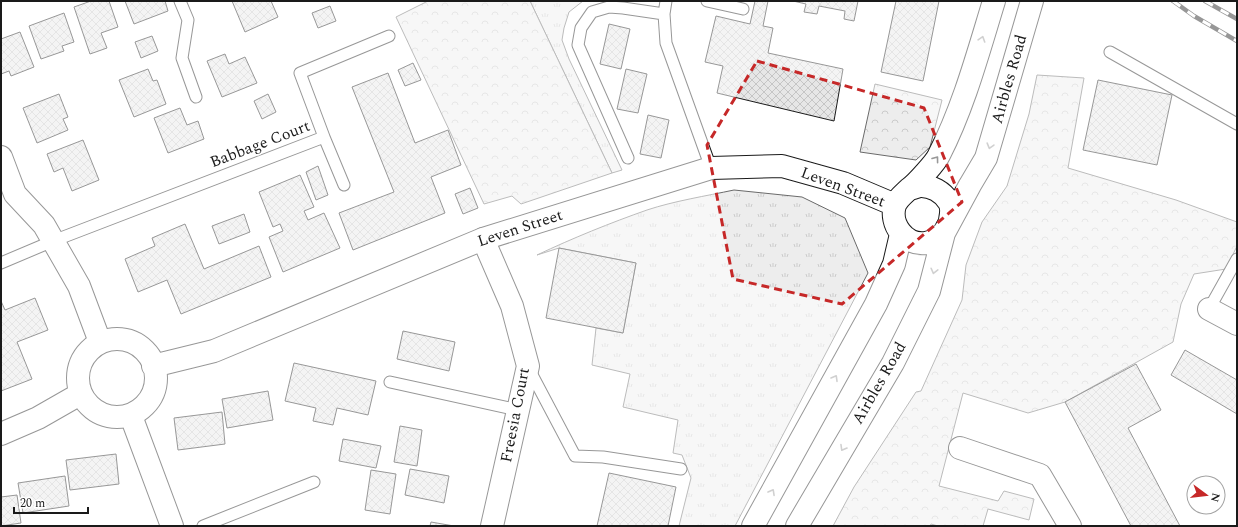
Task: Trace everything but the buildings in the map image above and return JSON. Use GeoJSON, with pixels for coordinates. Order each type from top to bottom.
{"type":"FeatureCollection","features":[{"type":"Feature","properties":{"kind":"street"},"geometry":{"type":"LineString","coordinates":[[754,526],[876,304],[894,264],[902,234],[896,226],[894,216],[895,205],[900,197],[910,189],[938,157],[960,108],[994,1]]}},
{"type":"Feature","properties":{"kind":"street","name":"Airbles Road"},"geometry":{"type":"LineString","coordinates":[[902,234],[912,241],[921,243],[936,240],[947,227],[986,158],[1032,1]]}},
{"type":"Feature","properties":{"kind":"street"},"geometry":{"type":"LineString","coordinates":[[1,157],[15,194],[44,225],[79,286],[100,342]]}},
{"type":"Feature","properties":{"kind":"street","name":"Leven Street"},"geometry":{"type":"LineString","coordinates":[[153,366],[214,351],[482,239],[712,168],[782,166],[843,183],[895,205]]}},
{"type":"Feature","properties":{"kind":"street","name":"Airbles Road"},"geometry":{"type":"LineString","coordinates":[[797,526],[893,362],[929,291],[952,213],[950,202],[934,188],[920,186],[910,189]]}},
{"type":"Feature","properties":{"kind":"street","name":"Freesia Court"},"geometry":{"type":"LineString","coordinates":[[482,239],[512,306],[528,366],[492,526]]}},
{"type":"Feature","properties":{"kind":"street"},"geometry":{"type":"LineString","coordinates":[[1209,309],[1237,324]]}},
{"type":"Feature","properties":{"kind":"street"},"geometry":{"type":"LineString","coordinates":[[119,338],[132,341],[147,352],[156,377],[153,394],[145,406],[132,416],[120,418],[101,415],[89,407],[80,394],[77,380],[79,365],[89,350],[100,342],[119,338]]}},
{"type":"Feature","properties":{"kind":"street"},"geometry":{"type":"LineString","coordinates":[[1,434],[38,418],[80,394]]}},
{"type":"Feature","properties":{"kind":"street"},"geometry":{"type":"LineString","coordinates":[[132,416],[172,526]]}},
{"type":"Feature","properties":{"kind":"street"},"geometry":{"type":"LineString","coordinates":[[960,448],[1040,475],[1070,526]]}},
{"type":"Feature","properties":{"kind":"lane"},"geometry":{"type":"LineString","coordinates":[[180,1],[188,20],[182,58],[196,97]]}},
{"type":"Feature","properties":{"kind":"lane"},"geometry":{"type":"LineString","coordinates":[[666,1],[664,14],[666,43],[712,168]]}},
{"type":"Feature","properties":{"kind":"lane"},"geometry":{"type":"LineString","coordinates":[[707,1],[743,9]]}},
{"type":"Feature","properties":{"kind":"lane"},"geometry":{"type":"LineString","coordinates":[[628,158],[578,45],[581,28],[592,12],[609,7],[664,14]]}},
{"type":"Feature","properties":{"kind":"lane","name":"Babbage Court"},"geometry":{"type":"LineString","coordinates":[[1,263],[53,241],[324,137],[300,73],[389,36]]}},
{"type":"Feature","properties":{"kind":"lane"},"geometry":{"type":"LineString","coordinates":[[1110,52],[1237,124]]}},
{"type":"Feature","properties":{"kind":"lane"},"geometry":{"type":"LineString","coordinates":[[324,137],[344,185]]}},
{"type":"Feature","properties":{"kind":"lane"},"geometry":{"type":"LineString","coordinates":[[1209,309],[1237,259]]}},
{"type":"Feature","properties":{"kind":"lane"},"geometry":{"type":"LineString","coordinates":[[528,366],[575,456],[603,457],[681,469]]}},
{"type":"Feature","properties":{"kind":"lane"},"geometry":{"type":"LineString","coordinates":[[390,382],[518,410]]}},
{"type":"Feature","properties":{"kind":"lane"},"geometry":{"type":"LineString","coordinates":[[203,526],[314,482]]}},
{"type":"Feature","properties":{"kind":"highlighted area"},"geometry":{"type":"Polygon","coordinates":[[[757,61],[924,108],[962,202],[842,304],[733,279],[707,145],[757,61]]]}},
{"type":"Feature","properties":{"kind":"green space"},"geometry":{"type":"Polygon","coordinates":[[[428,1],[530,1],[612,173],[521,204],[512,196],[484,204],[396,17],[428,1]]]}},
{"type":"Feature","properties":{"kind":"green space"},"geometry":{"type":"Polygon","coordinates":[[[530,1],[583,1],[569,12],[562,40],[569,59],[622,170],[612,173],[530,1]]]}},
{"type":"Feature","properties":{"kind":"green space"},"geometry":{"type":"Polygon","coordinates":[[[1037,75],[1084,78],[1068,168],[1176,200],[1237,222],[1237,246],[1226,269],[1194,274],[1181,304],[1173,342],[1065,402],[1028,413],[963,393],[939,486],[998,501],[1004,491],[1034,499],[1029,520],[988,509],[983,526],[938,526],[931,524],[930,526],[833,526],[854,487],[916,392],[921,391],[962,300],[966,265],[982,222],[1007,186],[1029,114],[1037,75]]]}},
{"type":"Feature","properties":{"kind":"green space"},"geometry":{"type":"Polygon","coordinates":[[[875,84],[942,100],[930,147],[916,160],[860,152],[875,84]]]}},
{"type":"Feature","properties":{"kind":"green space"},"geometry":{"type":"Polygon","coordinates":[[[734,190],[802,197],[845,218],[868,273],[735,526],[679,526],[691,478],[682,455],[673,453],[678,420],[623,407],[630,374],[592,365],[596,328],[623,333],[636,263],[559,248],[537,255],[592,231],[647,210],[679,201],[734,190]]]}},
{"type":"Feature","properties":{"kind":"railway"},"geometry":{"type":"LineString","coordinates":[[1173,1],[1194,16],[1237,41]]}},
{"type":"Feature","properties":{"kind":"railway"},"geometry":{"type":"LineString","coordinates":[[1205,1],[1237,19]]}}]}
